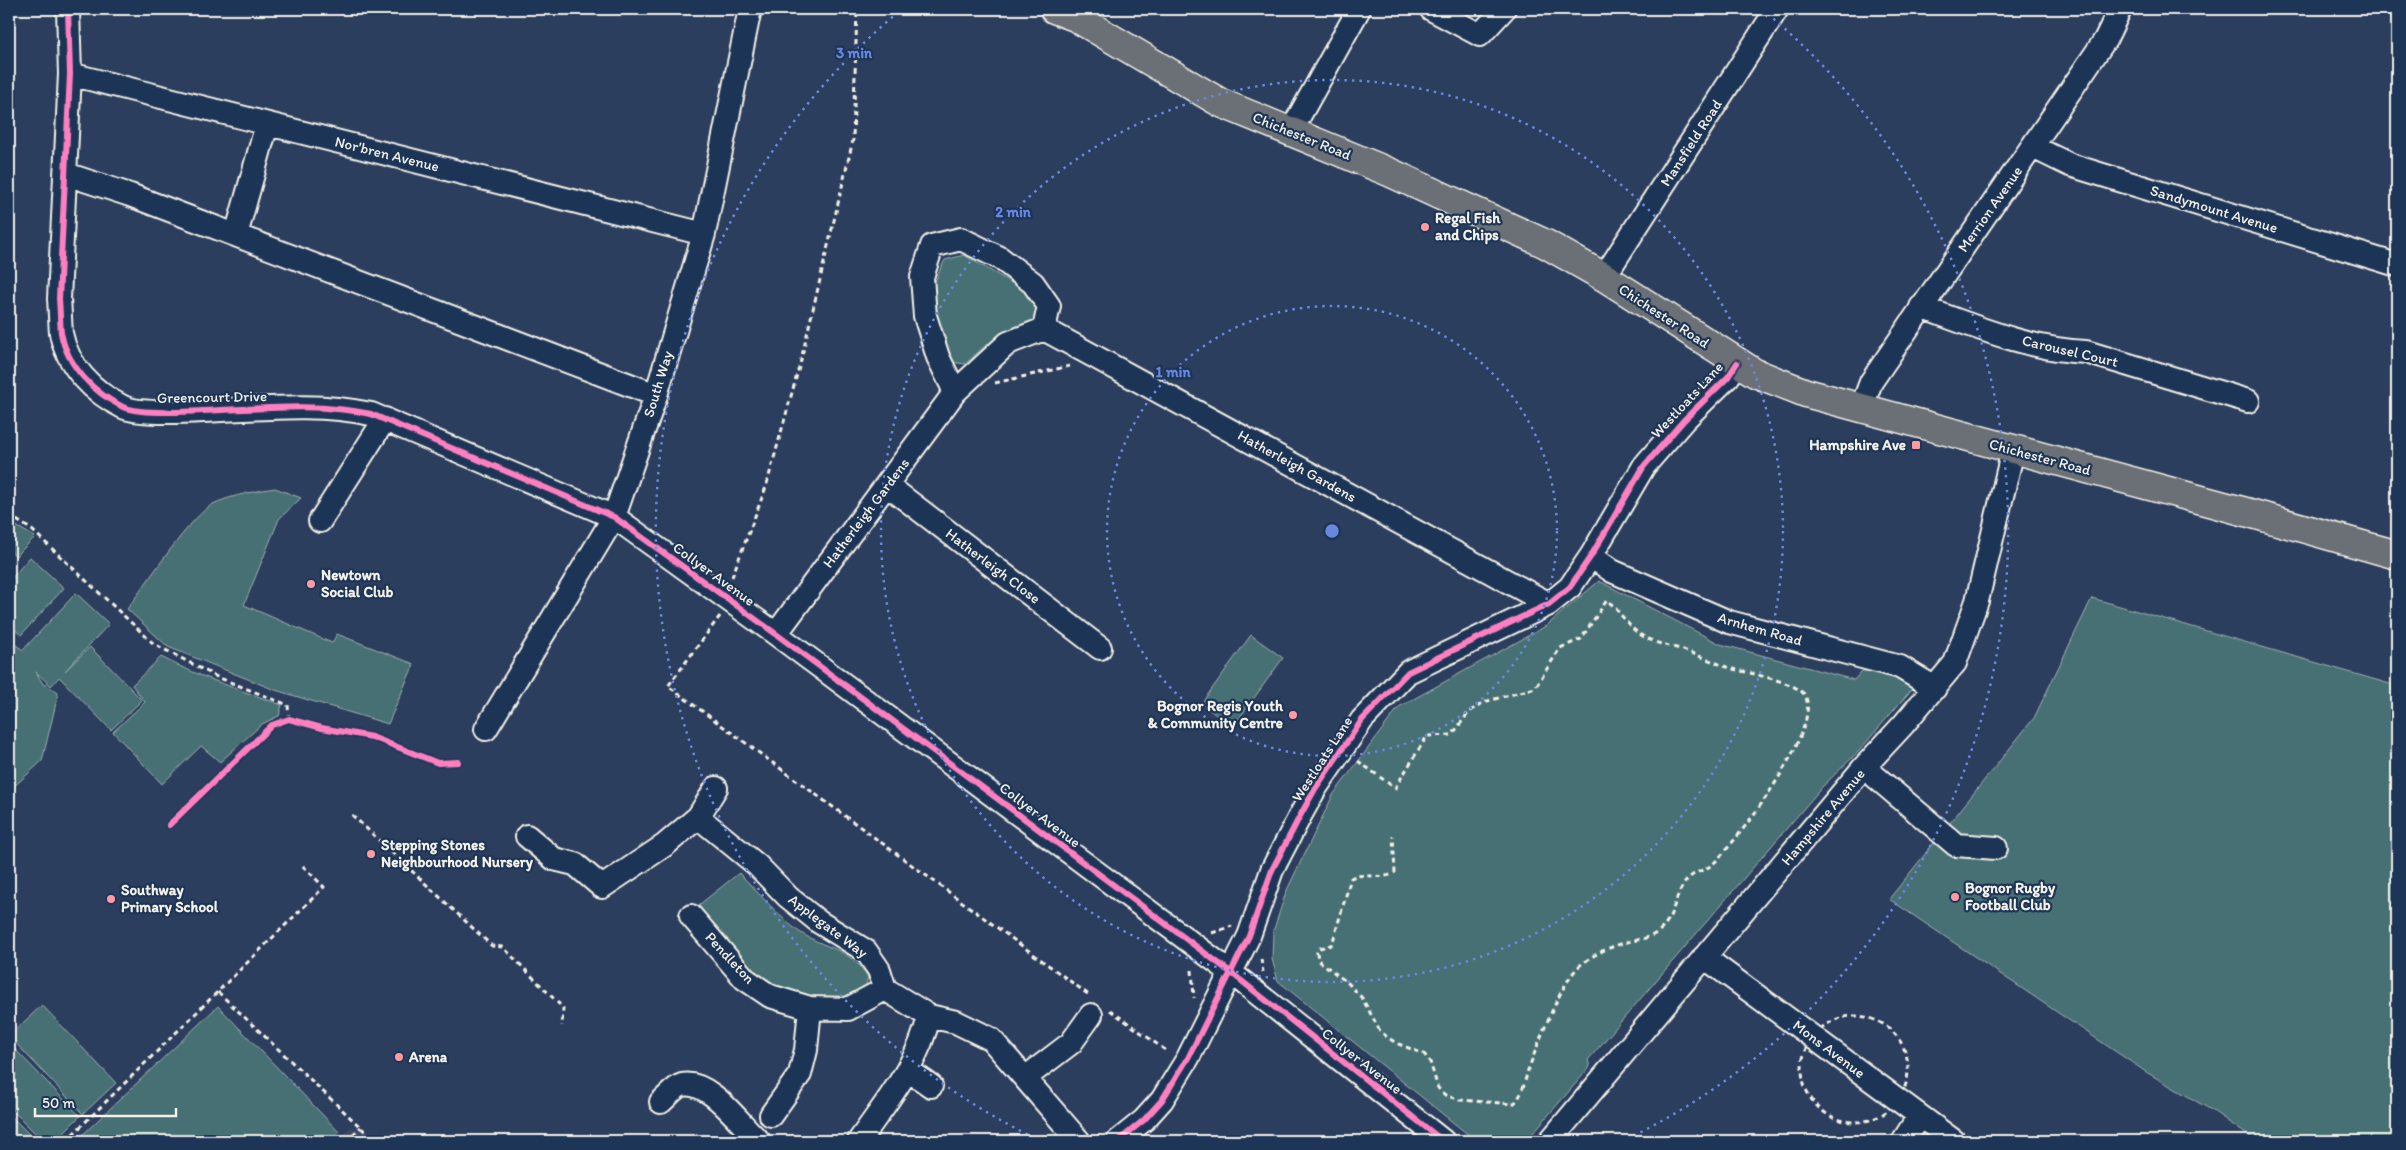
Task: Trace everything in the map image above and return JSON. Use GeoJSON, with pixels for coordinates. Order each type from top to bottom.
{"type":"FeatureCollection","features":[{"type":"Feature","properties":{"kind":"main road","name":"Chichester Road"},"geometry":{"type":"LineString","coordinates":[[1070,11],[1221,103],[1484,214],[1546,244],[1604,277],[1737,363],[1755,373],[1806,394],[2246,512],[2397,555]]}},
{"type":"Feature","properties":{"kind":"street","name":"Greencourt Drive"},"geometry":{"type":"LineString","coordinates":[[68,9],[70,74],[59,299],[62,334],[70,360],[90,385],[124,408],[169,412],[291,408],[350,410],[385,420],[614,517]]}},
{"type":"Feature","properties":{"kind":"street","name":"South Way"},"geometry":{"type":"LineString","coordinates":[[486,729],[614,517],[656,395],[704,234],[750,9]]}},
{"type":"Feature","properties":{"kind":"street"},"geometry":{"type":"LineString","coordinates":[[1291,131],[1359,9]]}},
{"type":"Feature","properties":{"kind":"street"},"geometry":{"type":"LineString","coordinates":[[1431,9],[1480,35],[1504,9]]}},
{"type":"Feature","properties":{"kind":"street","name":"Mansfield Road"},"geometry":{"type":"LineString","coordinates":[[1604,277],[1777,9]]}},
{"type":"Feature","properties":{"kind":"street","name":"Merrion Avenue"},"geometry":{"type":"LineString","coordinates":[[1861,409],[1871,382],[2105,40],[2120,9]]}},
{"type":"Feature","properties":{"kind":"street","name":"Nor'bren Avenue"},"geometry":{"type":"LineString","coordinates":[[70,74],[704,234]]}},
{"type":"Feature","properties":{"kind":"street"},"geometry":{"type":"LineString","coordinates":[[236,235],[267,124]]}},
{"type":"Feature","properties":{"kind":"street","name":"Sandymount Avenue"},"geometry":{"type":"LineString","coordinates":[[2033,147],[2070,165],[2397,265]]}},
{"type":"Feature","properties":{"kind":"street"},"geometry":{"type":"LineString","coordinates":[[66,174],[130,195],[656,395]]}},
{"type":"Feature","properties":{"kind":"street"},"geometry":{"type":"LineString","coordinates":[[955,392],[938,357],[925,316],[922,277],[932,246],[961,240],[1000,258],[1033,283],[1048,306],[1044,328]]}},
{"type":"Feature","properties":{"kind":"street","name":"Carousel Court"},"geometry":{"type":"LineString","coordinates":[[1921,307],[1968,324],[2059,351],[2086,352],[2248,401]]}},
{"type":"Feature","properties":{"kind":"street","name":"Hatherleigh Gardens"},"geometry":{"type":"LineString","coordinates":[[776,634],[955,392],[1008,343],[1044,328],[1549,604]]}},
{"type":"Feature","properties":{"kind":"street","name":"Westloats Lane"},"geometry":{"type":"LineString","coordinates":[[1118,1141],[1144,1120],[1162,1100],[1188,1058],[1229,971],[1249,936],[1272,870],[1300,816],[1362,720],[1408,672],[1549,604],[1570,587],[1591,556],[1630,489],[1660,446],[1728,378],[1737,363]]}},
{"type":"Feature","properties":{"kind":"street"},"geometry":{"type":"LineString","coordinates":[[320,521],[385,420]]}},
{"type":"Feature","properties":{"kind":"street","name":"Hampshire Avenue"},"geometry":{"type":"LineString","coordinates":[[1550,1141],[1704,956],[1955,663],[1970,622],[2013,450]]}},
{"type":"Feature","properties":{"kind":"street","name":"Hatherleigh Close"},"geometry":{"type":"LineString","coordinates":[[887,485],[1100,648]]}},
{"type":"Feature","properties":{"kind":"street","name":"Collyer Avenue"},"geometry":{"type":"LineString","coordinates":[[614,517],[776,634],[1229,971],[1443,1141]]}},
{"type":"Feature","properties":{"kind":"street","name":"Arnhem Road"},"geometry":{"type":"LineString","coordinates":[[1591,556],[1612,571],[1729,622],[1900,666],[1935,688]]}},
{"type":"Feature","properties":{"kind":"street"},"geometry":{"type":"LineString","coordinates":[[1864,768],[1956,845],[1996,848]]}},
{"type":"Feature","properties":{"kind":"street"},"geometry":{"type":"LineString","coordinates":[[527,836],[554,859],[575,864],[602,887],[665,845],[698,817],[716,788]]}},
{"type":"Feature","properties":{"kind":"street","name":"Applegate Way"},"geometry":{"type":"LineString","coordinates":[[698,817],[757,865],[788,897],[819,922],[866,951],[879,970],[885,989]]}},
{"type":"Feature","properties":{"kind":"street","name":"Pendleton"},"geometry":{"type":"LineString","coordinates":[[691,916],[745,979],[770,996],[810,1008],[848,1009],[885,989]]}},
{"type":"Feature","properties":{"kind":"street","name":"Mons Avenue"},"geometry":{"type":"LineString","coordinates":[[1704,956],[1954,1141]]}},
{"type":"Feature","properties":{"kind":"street"},"geometry":{"type":"LineString","coordinates":[[885,989],[929,1016],[956,1022],[990,1039],[1079,1141]]}},
{"type":"Feature","properties":{"kind":"street"},"geometry":{"type":"LineString","coordinates":[[1026,1078],[1071,1043],[1096,1006]]}},
{"type":"Feature","properties":{"kind":"street"},"geometry":{"type":"LineString","coordinates":[[771,1115],[800,1074],[806,1050],[810,1008]]}},
{"type":"Feature","properties":{"kind":"street"},"geometry":{"type":"LineString","coordinates":[[859,1141],[908,1070],[926,1029],[929,1016]]}},
{"type":"Feature","properties":{"kind":"street"},"geometry":{"type":"LineString","coordinates":[[908,1070],[932,1086]]}},
{"type":"Feature","properties":{"kind":"street"},"geometry":{"type":"LineString","coordinates":[[661,1102],[680,1085],[693,1084],[708,1090],[759,1141]]}},
{"type":"Feature","properties":{"kind":"street"},"geometry":{"type":"LineString","coordinates":[[1903,1141],[1919,1116]]}},
{"type":"Feature","properties":{"kind":"path"},"geometry":{"type":"LineString","coordinates":[[857,9],[853,140],[801,360],[766,487],[733,576],[727,599],[668,686],[1096,1006],[1170,1053]]}},
{"type":"Feature","properties":{"kind":"path"},"geometry":{"type":"LineString","coordinates":[[992,384],[1102,359]]}},
{"type":"Feature","properties":{"kind":"path"},"geometry":{"type":"LineString","coordinates":[[9,515],[32,530],[154,644],[217,678],[288,705],[289,719]]}},
{"type":"Feature","properties":{"kind":"path"},"geometry":{"type":"LineString","coordinates":[[1358,761],[1395,788],[1428,736],[1452,735],[1469,712],[1484,702],[1535,688],[1560,648],[1581,639],[1607,600],[1615,607],[1626,624],[1642,636],[1726,667],[1786,684],[1803,692],[1806,697],[1808,704],[1803,726],[1792,753],[1777,781],[1723,855],[1712,866],[1689,878],[1676,899],[1666,924],[1651,936],[1626,942],[1601,952],[1574,970],[1536,1048],[1519,1098],[1513,1104],[1460,1100],[1445,1095],[1436,1083],[1430,1062],[1424,1054],[1396,1043],[1380,1031],[1362,998],[1318,960],[1317,952],[1320,948],[1334,942],[1351,878],[1356,876],[1389,876],[1395,872],[1394,836]]}},
{"type":"Feature","properties":{"kind":"path"},"geometry":{"type":"LineString","coordinates":[[280,721],[289,719],[297,721]]}},
{"type":"Feature","properties":{"kind":"path"},"geometry":{"type":"LineString","coordinates":[[352,814],[492,946],[503,947],[563,1008],[562,1026]]}},
{"type":"Feature","properties":{"kind":"path"},"geometry":{"type":"LineString","coordinates":[[66,1141],[324,887],[302,865]]}},
{"type":"Feature","properties":{"kind":"path"},"geometry":{"type":"LineString","coordinates":[[1204,932],[1215,933],[1238,921]]}},
{"type":"Feature","properties":{"kind":"path"},"geometry":{"type":"LineString","coordinates":[[1261,950],[1261,966],[1264,976]]}},
{"type":"Feature","properties":{"kind":"path"},"geometry":{"type":"LineString","coordinates":[[1192,968],[1194,1003]]}},
{"type":"Feature","properties":{"kind":"path"},"geometry":{"type":"LineString","coordinates":[[218,992],[373,1139],[384,1141]]}},
{"type":"Feature","properties":{"kind":"path"},"geometry":{"type":"LineString","coordinates":[[346,1141],[361,1127]]}},
{"type":"Feature","properties":{"kind":"shaded area"},"geometry":{"type":"Polygon","coordinates":[[[351,1127],[408,1141],[336,1141],[351,1127]]]}},
{"type":"Feature","properties":{"kind":"green space"},"geometry":{"type":"Polygon","coordinates":[[[964,255],[1032,295],[1037,305],[1035,321],[986,345],[965,364],[950,362],[938,335],[931,312],[933,289],[945,260],[964,255]]]}},
{"type":"Feature","properties":{"kind":"green space"},"geometry":{"type":"Polygon","coordinates":[[[275,488],[301,498],[279,519],[244,605],[332,643],[337,634],[414,664],[388,724],[275,690],[168,647],[127,609],[169,551],[205,509],[230,498],[275,488]]]}},
{"type":"Feature","properties":{"kind":"green space"},"geometry":{"type":"Polygon","coordinates":[[[9,522],[35,537],[16,556],[9,550],[9,522]]]}},
{"type":"Feature","properties":{"kind":"green space"},"geometry":{"type":"Polygon","coordinates":[[[30,557],[64,588],[21,635],[9,624],[9,581],[30,557]]]}},
{"type":"Feature","properties":{"kind":"green space"},"geometry":{"type":"Polygon","coordinates":[[[1599,581],[1720,644],[1854,680],[1862,671],[1874,671],[1904,679],[1912,689],[1858,752],[1823,786],[1588,1060],[1590,1067],[1526,1141],[1476,1141],[1278,981],[1272,959],[1273,932],[1286,892],[1333,795],[1399,707],[1546,626],[1599,581]]]}},
{"type":"Feature","properties":{"kind":"green space"},"geometry":{"type":"Polygon","coordinates":[[[76,593],[109,624],[65,671],[90,647],[142,700],[111,730],[59,677],[51,686],[36,672],[43,684],[57,691],[58,695],[42,761],[9,791],[9,640],[23,650],[76,593]]]}},
{"type":"Feature","properties":{"kind":"green space"},"geometry":{"type":"Polygon","coordinates":[[[2092,598],[2397,686],[2397,1141],[2256,1141],[2213,1111],[2146,1072],[1889,899],[2034,718],[2092,598]]]}},
{"type":"Feature","properties":{"kind":"green space"},"geometry":{"type":"Polygon","coordinates":[[[1251,635],[1283,658],[1233,727],[1201,704],[1251,635]]]}},
{"type":"Feature","properties":{"kind":"green space"},"geometry":{"type":"Polygon","coordinates":[[[161,657],[205,677],[282,705],[279,716],[262,724],[220,762],[201,746],[162,784],[113,732],[145,702],[132,685],[161,657]]]}},
{"type":"Feature","properties":{"kind":"green space"},"geometry":{"type":"Polygon","coordinates":[[[739,873],[790,925],[808,937],[853,959],[868,977],[865,989],[846,1001],[802,997],[757,979],[695,908],[739,873]]]}},
{"type":"Feature","properties":{"kind":"green space"},"geometry":{"type":"Polygon","coordinates":[[[42,1005],[116,1083],[83,1114],[9,1036],[42,1005]]]}},
{"type":"Feature","properties":{"kind":"green space"},"geometry":{"type":"Polygon","coordinates":[[[218,1006],[339,1132],[329,1141],[76,1141],[218,1006]]]}},
{"type":"Feature","properties":{"kind":"green space"},"geometry":{"type":"Polygon","coordinates":[[[9,1043],[80,1116],[55,1141],[43,1141],[9,1107],[9,1043]]]}},
{"type":"Feature","properties":{"kind":"green space"},"geometry":{"type":"Polygon","coordinates":[[[9,1114],[36,1141],[9,1141],[9,1114]]]}},
{"type":"Feature","properties":{"kind":"cycle path"},"geometry":{"type":"LineString","coordinates":[[68,9],[70,74],[59,299],[61,333],[69,357],[92,386],[123,407],[139,411],[185,412],[308,407],[350,410],[371,414],[614,517],[776,634],[1229,971],[1443,1141]]}},
{"type":"Feature","properties":{"kind":"cycle path"},"geometry":{"type":"LineString","coordinates":[[1118,1141],[1144,1120],[1162,1100],[1188,1058],[1249,936],[1272,870],[1315,789],[1362,720],[1408,672],[1549,604],[1570,587],[1591,556],[1644,466],[1684,420],[1728,377],[1737,363]]}},
{"type":"Feature","properties":{"kind":"cycle path"},"geometry":{"type":"LineString","coordinates":[[169,825],[272,725],[289,719],[322,728],[372,737],[438,763],[458,762]]}},
{"type":"Feature","properties":{"kind":"place","name":"Regal Fish and Chips"},"geometry":{"type":"Point","coordinates":[1425,227]}},
{"type":"Feature","properties":{"kind":"place","name":"Hampshire Ave"},"geometry":{"type":"Point","coordinates":[1916,445]}},
{"type":"Feature","properties":{"kind":"place","name":"Newtown Social Club"},"geometry":{"type":"Point","coordinates":[311,584]}},
{"type":"Feature","properties":{"kind":"place","name":"Bognor Regis Youth & Community Centre"},"geometry":{"type":"Point","coordinates":[1293,715]}},
{"type":"Feature","properties":{"kind":"place","name":"Stepping Stones Neighbourhood Nursery"},"geometry":{"type":"Point","coordinates":[371,854]}},
{"type":"Feature","properties":{"kind":"place","name":"Bognor Rugby Football Club"},"geometry":{"type":"Point","coordinates":[1955,897]}},
{"type":"Feature","properties":{"kind":"place","name":"Southway Primary School"},"geometry":{"type":"Point","coordinates":[111,899]}},
{"type":"Feature","properties":{"kind":"place","name":"Arena"},"geometry":{"type":"Point","coordinates":[399,1057]}}]}
